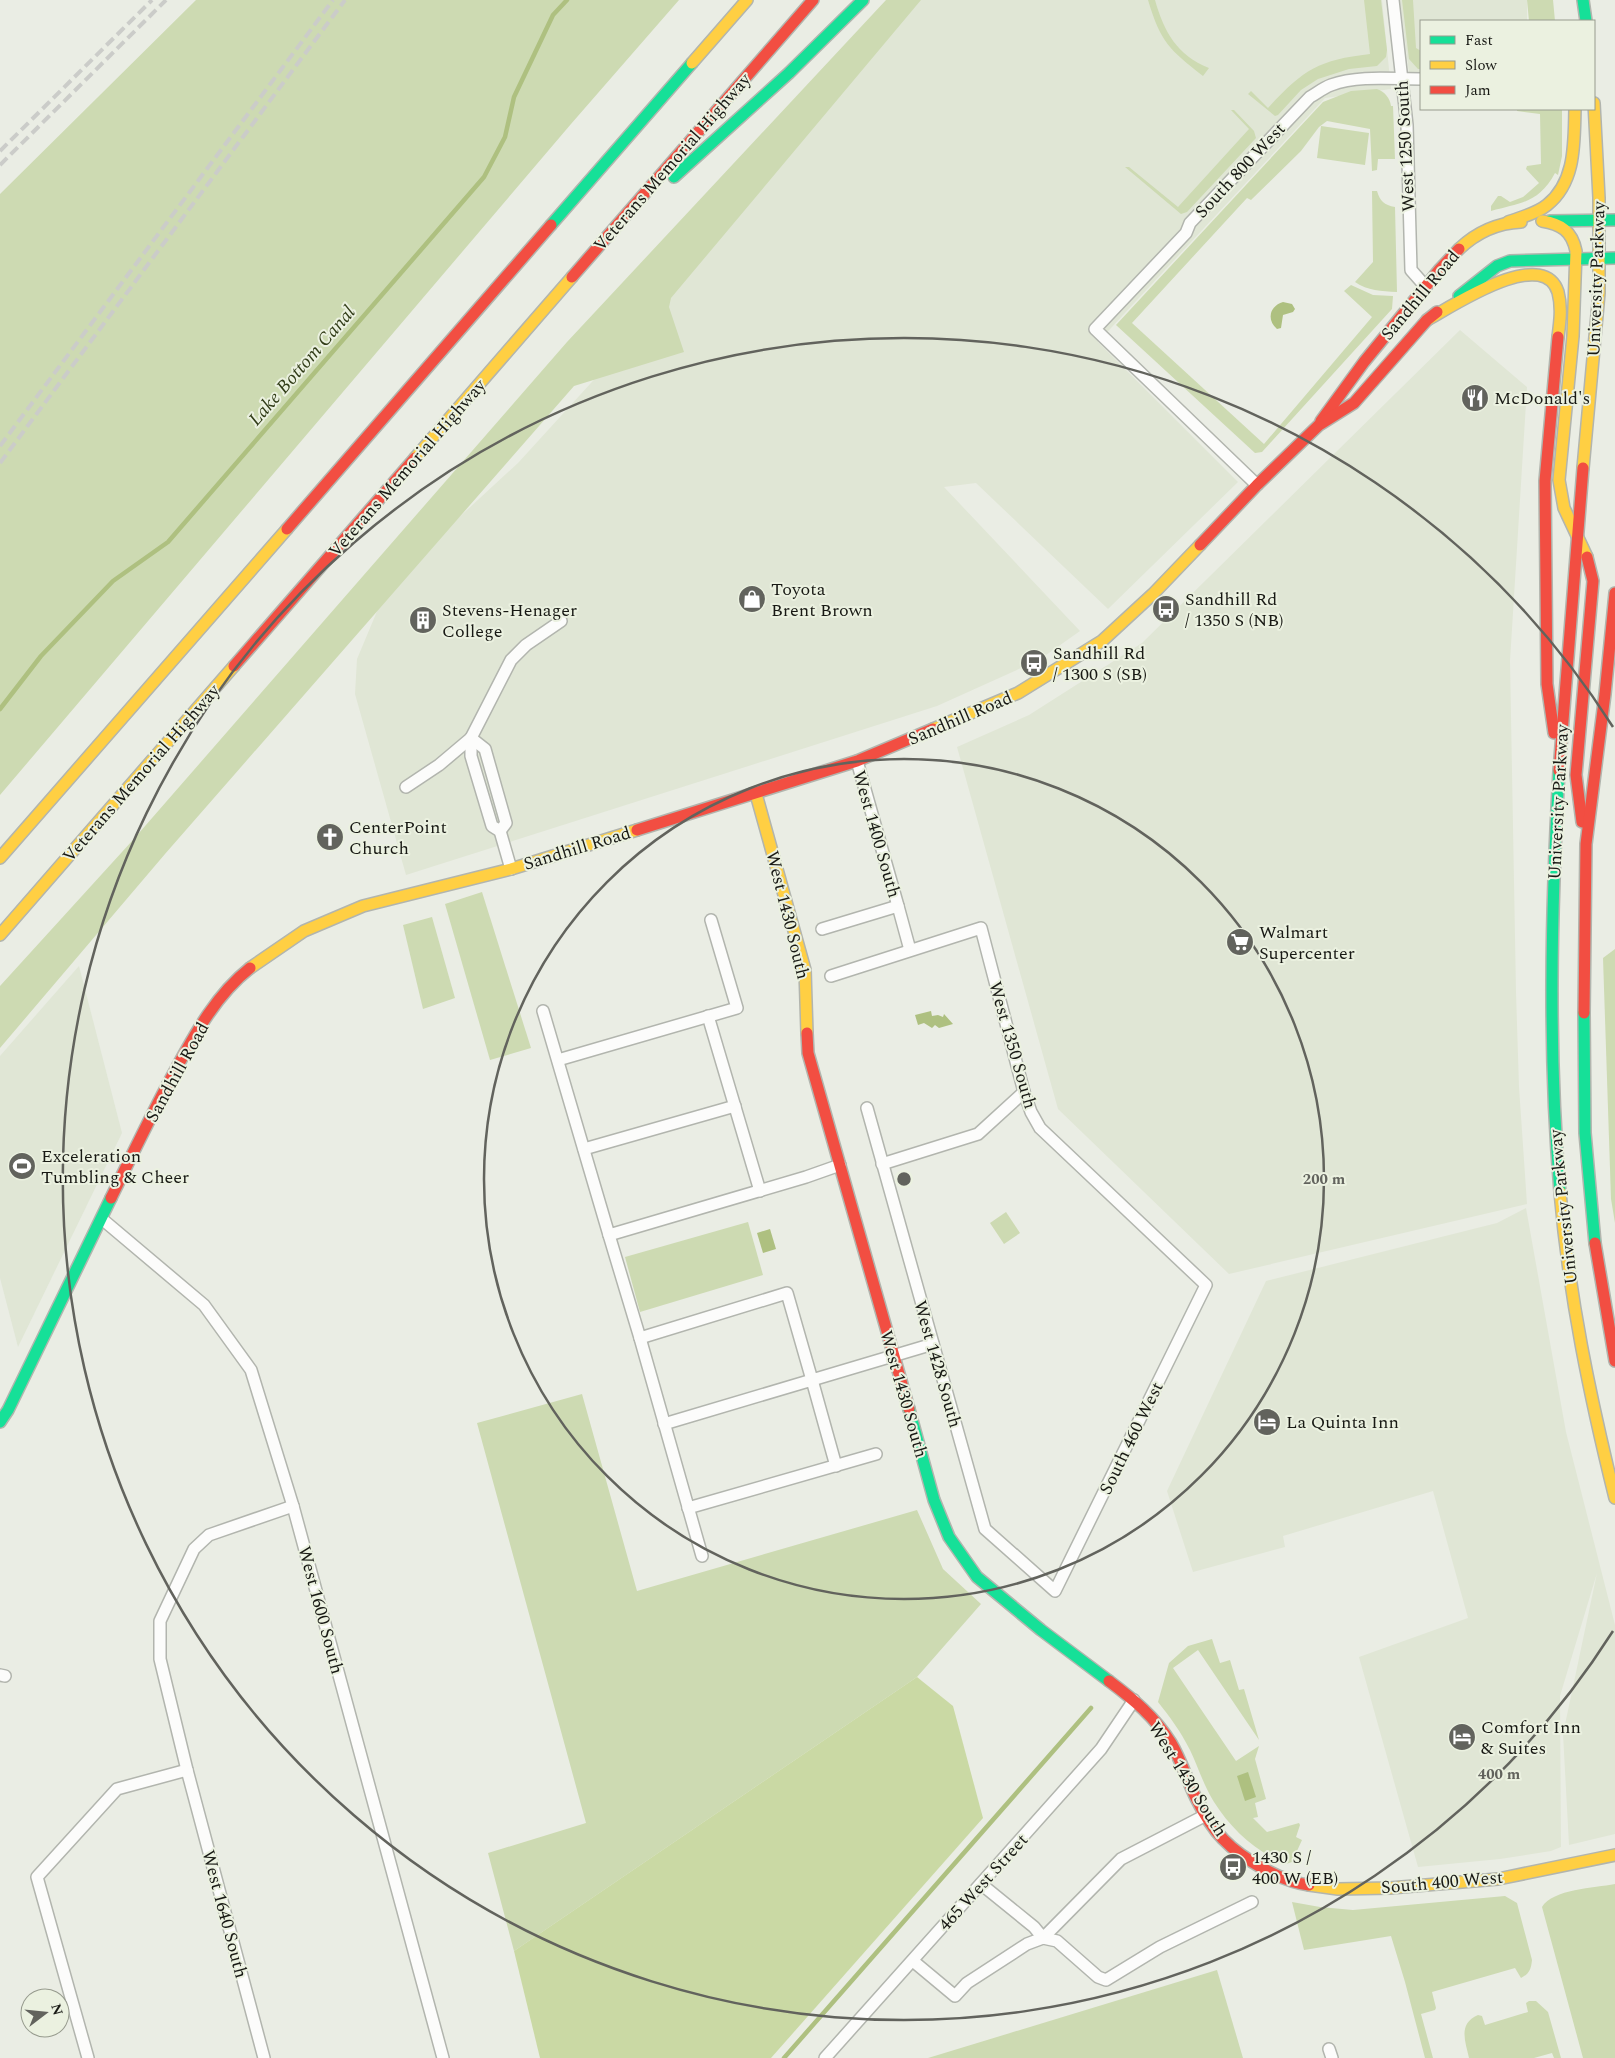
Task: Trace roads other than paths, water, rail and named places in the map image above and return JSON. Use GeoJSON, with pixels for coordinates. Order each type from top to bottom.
{"type":"FeatureCollection","features":[{"type":"Feature","properties":{"kind":"main road"},"geometry":{"type":"LineString","coordinates":[[647,115],[731,0]]}},
{"type":"Feature","properties":{"kind":"main road"},"geometry":{"type":"LineString","coordinates":[[0,858],[747,0]]}},
{"type":"Feature","properties":{"kind":"main road","name":"Veterans Memorial Highway"},"geometry":{"type":"LineString","coordinates":[[0,935],[813,0]]}},
{"type":"Feature","properties":{"kind":"main road"},"geometry":{"type":"LineString","coordinates":[[604,241],[789,73],[862,0]]}},
{"type":"Feature","properties":{"kind":"main road"},"geometry":{"type":"LineString","coordinates":[[1580,20],[1583,0]]}},
{"type":"Feature","properties":{"kind":"main road"},"geometry":{"type":"LineString","coordinates":[[1583,0],[1586,20]]}},
{"type":"Feature","properties":{"kind":"main road"},"geometry":{"type":"LineString","coordinates":[[1508,222],[1546,206],[1561,189],[1573,160],[1575,110]]}},
{"type":"Feature","properties":{"kind":"main road","name":"University Parkway"},"geometry":{"type":"LineString","coordinates":[[1594,110],[1599,259],[1597,328],[1577,536],[1559,770],[1552,947],[1552,1081],[1562,1216],[1578,1329],[1597,1424],[1615,1498]]}},
{"type":"Feature","properties":{"kind":"main road","name":"Sandhill Road"},"geometry":{"type":"LineString","coordinates":[[1319,425],[1340,391],[1445,262],[1470,239],[1491,227],[1508,222],[1615,220]]}},
{"type":"Feature","properties":{"kind":"main road"},"geometry":{"type":"LineString","coordinates":[[1542,221],[1562,226],[1568,231],[1576,246],[1577,259],[1575,305],[1559,480],[1564,510],[1590,560],[1593,581],[1576,775],[1586,844]]}},
{"type":"Feature","properties":{"kind":"main road","name":"Sandhill Road"},"geometry":{"type":"LineString","coordinates":[[0,1422],[13,1401],[161,1096],[200,1025],[238,978],[273,951],[304,931],[363,906],[511,869],[756,794],[857,761],[1018,693],[1102,640],[1153,594],[1257,484],[1319,425],[1354,404],[1427,320],[1497,266],[1510,261],[1615,258]]}},
{"type":"Feature","properties":{"kind":"main road"},"geometry":{"type":"LineString","coordinates":[[1427,320],[1501,280],[1522,273],[1542,275],[1553,283],[1559,293],[1561,308],[1545,490],[1547,684],[1559,770]]}},
{"type":"Feature","properties":{"kind":"main road","name":"University Parkway"},"geometry":{"type":"LineString","coordinates":[[1615,593],[1605,694],[1586,844],[1583,1070],[1588,1184],[1600,1281],[1615,1362]]}},
{"type":"Feature","properties":{"kind":"main road","name":"West 1430 South"},"geometry":{"type":"LineString","coordinates":[[756,794],[805,970],[808,1053],[934,1500],[949,1537],[977,1577],[1041,1630],[1134,1700],[1154,1720],[1171,1743],[1206,1815],[1223,1839],[1252,1862],[1269,1871]]}},
{"type":"Feature","properties":{"kind":"main road","name":"South 400 West"},"geometry":{"type":"LineString","coordinates":[[1269,1871],[1300,1884],[1338,1890],[1390,1888],[1498,1879],[1615,1855]]}},
{"type":"Feature","properties":{"kind":"street","name":"West 1250 South"},"geometry":{"type":"LineString","coordinates":[[1394,0],[1406,124],[1411,270],[1426,287]]}},
{"type":"Feature","properties":{"kind":"street","name":"South 800 West"},"geometry":{"type":"LineString","coordinates":[[1257,484],[1095,329],[1186,232],[1190,223],[1310,97],[1331,85],[1342,83],[1363,80],[1420,79]]}},
{"type":"Feature","properties":{"kind":"street"},"geometry":{"type":"LineString","coordinates":[[406,787],[439,765],[471,738],[511,660],[526,645],[561,621]]}},
{"type":"Feature","properties":{"kind":"street"},"geometry":{"type":"LineString","coordinates":[[471,738],[471,756],[492,826],[500,831],[511,869]]}},
{"type":"Feature","properties":{"kind":"street","name":"West 1400 South"},"geometry":{"type":"LineString","coordinates":[[857,761],[910,950]]}},
{"type":"Feature","properties":{"kind":"street"},"geometry":{"type":"LineString","coordinates":[[822,929],[898,906]]}},
{"type":"Feature","properties":{"kind":"street"},"geometry":{"type":"LineString","coordinates":[[558,1060],[737,1008],[711,920]]}},
{"type":"Feature","properties":{"kind":"street","name":"West 1350 South"},"geometry":{"type":"LineString","coordinates":[[910,950],[981,928],[1024,1092],[1031,1112],[1040,1128],[1206,1285]]}},
{"type":"Feature","properties":{"kind":"street"},"geometry":{"type":"LineString","coordinates":[[831,976],[910,950]]}},
{"type":"Feature","properties":{"kind":"street"},"geometry":{"type":"LineString","coordinates":[[543,1011],[640,1338],[702,1556]]}},
{"type":"Feature","properties":{"kind":"street"},"geometry":{"type":"LineString","coordinates":[[708,1016],[760,1191]]}},
{"type":"Feature","properties":{"kind":"street"},"geometry":{"type":"LineString","coordinates":[[882,1164],[978,1134],[1024,1092]]}},
{"type":"Feature","properties":{"kind":"street"},"geometry":{"type":"LineString","coordinates":[[584,1149],[735,1106]]}},
{"type":"Feature","properties":{"kind":"street","name":"West 1428 South"},"geometry":{"type":"LineString","coordinates":[[867,1108],[985,1529],[1056,1592]]}},
{"type":"Feature","properties":{"kind":"street"},"geometry":{"type":"LineString","coordinates":[[609,1235],[760,1191],[840,1165]]}},
{"type":"Feature","properties":{"kind":"street","name":"West 1600 South"},"geometry":{"type":"LineString","coordinates":[[102,1219],[204,1305],[252,1370],[293,1506],[443,2058]]}},
{"type":"Feature","properties":{"kind":"street","name":"South 460 West"},"geometry":{"type":"LineString","coordinates":[[1056,1592],[1206,1285]]}},
{"type":"Feature","properties":{"kind":"street"},"geometry":{"type":"LineString","coordinates":[[640,1338],[788,1294],[836,1466]]}},
{"type":"Feature","properties":{"kind":"street"},"geometry":{"type":"LineString","coordinates":[[664,1424],[933,1344]]}},
{"type":"Feature","properties":{"kind":"street"},"geometry":{"type":"LineString","coordinates":[[688,1508],[876,1454]]}},
{"type":"Feature","properties":{"kind":"street","name":"West 1640 South"},"geometry":{"type":"LineString","coordinates":[[264,2058],[187,1770],[160,1659],[160,1621],[194,1549],[209,1535],[293,1506]]}},
{"type":"Feature","properties":{"kind":"street","name":"465 West Street"},"geometry":{"type":"LineString","coordinates":[[825,2058],[1101,1749],[1134,1700]]}},
{"type":"Feature","properties":{"kind":"street"},"geometry":{"type":"LineString","coordinates":[[88,2058],[37,1877],[117,1790],[187,1770]]}},
{"type":"Feature","properties":{"kind":"street"},"geometry":{"type":"LineString","coordinates":[[913,1961],[955,1996],[967,1982],[1027,1944],[1043,1938],[1120,1859],[1206,1815]]}},
{"type":"Feature","properties":{"kind":"street"},"geometry":{"type":"LineString","coordinates":[[981,1884],[1034,1928],[1043,1938],[1057,1941],[1098,1977],[1106,1980],[1160,1947],[1252,1902]]}},
{"type":"Feature","properties":{"kind":"waterway","name":"Lake Bottom Canal"},"geometry":{"type":"LineString","coordinates":[[0,709],[41,656],[113,581],[168,542],[484,177],[505,137],[514,97],[553,15],[567,0]]}},
{"type":"Feature","properties":{"kind":"waterway"},"geometry":{"type":"LineString","coordinates":[[784,2058],[1091,1708]]}},
{"type":"Feature","properties":{"kind":"railway"},"geometry":{"type":"LineString","coordinates":[[0,151],[152,0]]}},
{"type":"Feature","properties":{"kind":"railway"},"geometry":{"type":"LineString","coordinates":[[0,165],[166,0]]}},
{"type":"Feature","properties":{"kind":"railway"},"geometry":{"type":"LineString","coordinates":[[0,446],[333,0]]}},
{"type":"Feature","properties":{"kind":"railway"},"geometry":{"type":"LineString","coordinates":[[0,463],[345,0]]}},
{"type":"Feature","properties":{"kind":"place","name":"McDonald's"},"geometry":{"type":"Point","coordinates":[1475,398]}},
{"type":"Feature","properties":{"kind":"place","name":"Toyota Brent Brown"},"geometry":{"type":"Point","coordinates":[752,599]}},
{"type":"Feature","properties":{"kind":"place","name":"Sandhill Rd / 1350 S (NB)"},"geometry":{"type":"Point","coordinates":[1166,609]}},
{"type":"Feature","properties":{"kind":"place","name":"Stevens-Henager College"},"geometry":{"type":"Point","coordinates":[423,620]}},
{"type":"Feature","properties":{"kind":"place","name":"Sandhill Rd / 1300 S (SB)"},"geometry":{"type":"Point","coordinates":[1034,663]}},
{"type":"Feature","properties":{"kind":"place","name":"CenterPoint Church"},"geometry":{"type":"Point","coordinates":[330,837]}},
{"type":"Feature","properties":{"kind":"place","name":"Walmart Supercenter"},"geometry":{"type":"Point","coordinates":[1240,942]}},
{"type":"Feature","properties":{"kind":"place","name":"Exceleration Tumbling & Cheer"},"geometry":{"type":"Point","coordinates":[22,1166]}},
{"type":"Feature","properties":{"kind":"place","name":"La Quinta Inn"},"geometry":{"type":"Point","coordinates":[1267,1422]}},
{"type":"Feature","properties":{"kind":"place","name":"Comfort Inn & Suites"},"geometry":{"type":"Point","coordinates":[1462,1737]}},
{"type":"Feature","properties":{"kind":"place","name":"1430 S / 400 W (EB)"},"geometry":{"type":"Point","coordinates":[1233,1867]}}]}
